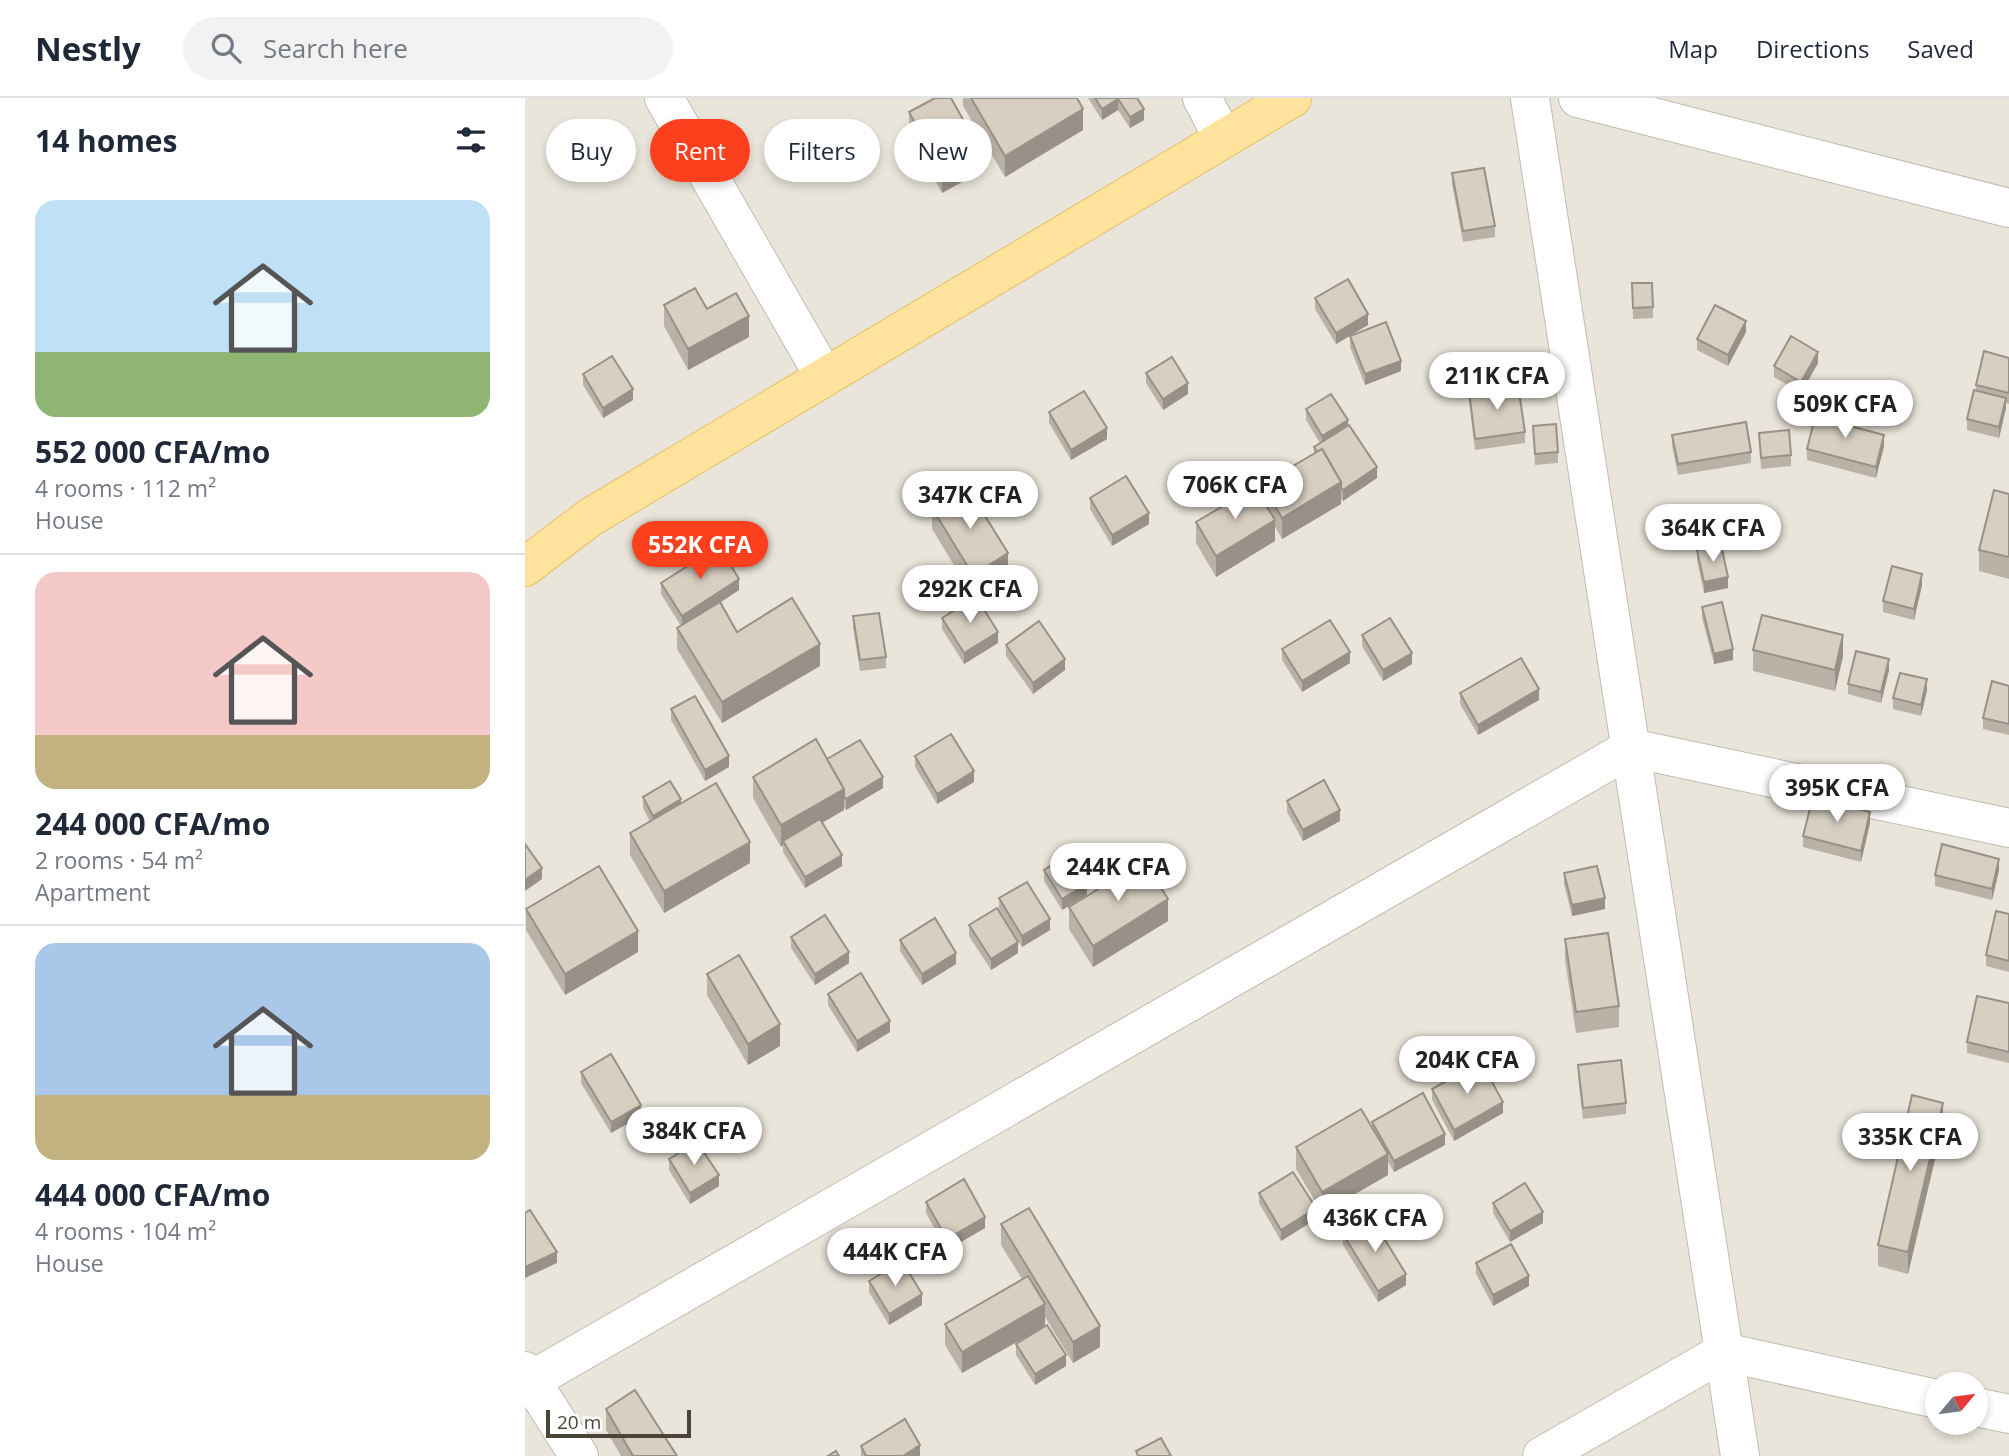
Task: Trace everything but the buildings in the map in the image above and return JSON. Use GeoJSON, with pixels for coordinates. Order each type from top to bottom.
{"type":"FeatureCollection","features":[{"type":"Feature","properties":{"kind":"main road"},"geometry":{"type":"LineString","coordinates":[[525,567],[589,517],[1292,98]]}},
{"type":"Feature","properties":{"kind":"street"},"geometry":{"type":"LineString","coordinates":[[664,98],[824,376]]}},
{"type":"Feature","properties":{"kind":"street"},"geometry":{"type":"LineString","coordinates":[[1202,98],[1223,138]]}},
{"type":"Feature","properties":{"kind":"street"},"geometry":{"type":"LineString","coordinates":[[1530,98],[1740,1456]]}},
{"type":"Feature","properties":{"kind":"street"},"geometry":{"type":"LineString","coordinates":[[1578,98],[2009,208]]}},
{"type":"Feature","properties":{"kind":"street"},"geometry":{"type":"LineString","coordinates":[[579,1456],[527,1379],[1631,748],[2009,828]]}},
{"type":"Feature","properties":{"kind":"street"},"geometry":{"type":"LineString","coordinates":[[1542,1456],[1724,1352],[1925,1396]]}},
{"type":"Feature","properties":{"kind":"street"},"geometry":{"type":"LineString","coordinates":[[1988,1410],[2009,1414]]}},
{"type":"Feature","properties":{"kind":"shaded area"},"geometry":{"type":"Polygon","coordinates":[[[525,98],[2009,98],[2009,1456],[525,1456],[525,98]]]}}]}
